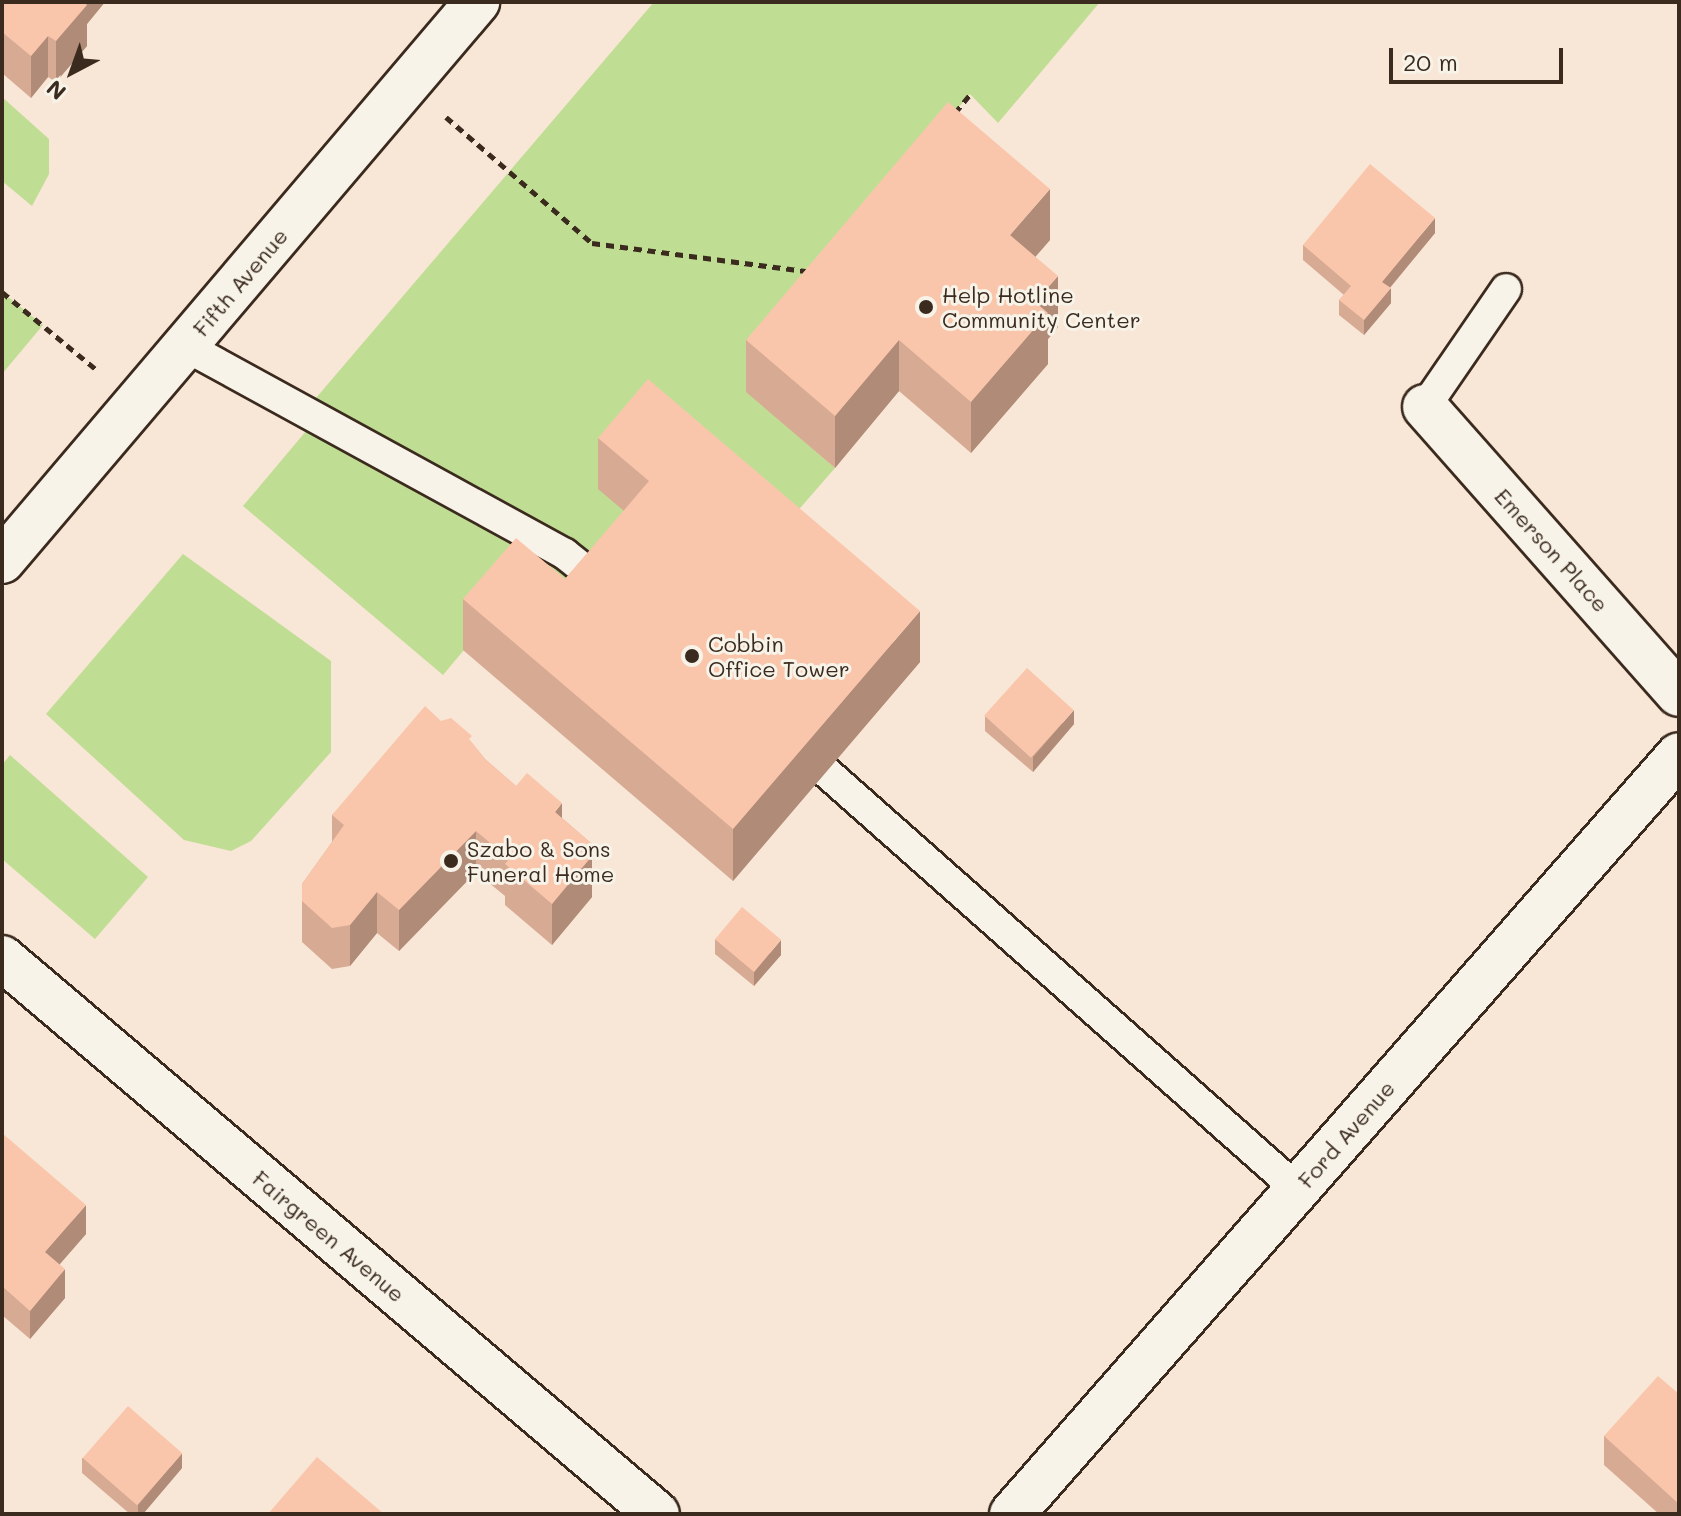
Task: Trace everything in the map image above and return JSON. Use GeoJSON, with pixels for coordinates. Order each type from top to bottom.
{"type":"FeatureCollection","features":[{"type":"Feature","properties":{"kind":"street","name":"Fifth Avenue"},"geometry":{"type":"LineString","coordinates":[[2,561],[476,2]]}},
{"type":"Feature","properties":{"kind":"street","name":"Emerson Place"},"geometry":{"type":"LineString","coordinates":[[1425,407],[1679,694]]}},
{"type":"Feature","properties":{"kind":"street","name":"Ford Avenue"},"geometry":{"type":"LineString","coordinates":[[1012,1514],[1679,755]]}},
{"type":"Feature","properties":{"kind":"street","name":"Fairgreen Avenue"},"geometry":{"type":"LineString","coordinates":[[2,958],[657,1514]]}},
{"type":"Feature","properties":{"kind":"lane"},"geometry":{"type":"LineString","coordinates":[[1425,407],[1506,289]]}},
{"type":"Feature","properties":{"kind":"lane"},"geometry":{"type":"LineString","coordinates":[[185,346],[565,554],[604,585]]}},
{"type":"Feature","properties":{"kind":"lane"},"geometry":{"type":"LineString","coordinates":[[826,772],[1297,1189]]}},
{"type":"Feature","properties":{"kind":"path"},"geometry":{"type":"LineString","coordinates":[[408,84],[592,243],[820,273]]}},
{"type":"Feature","properties":{"kind":"path"},"geometry":{"type":"LineString","coordinates":[[951,117],[971,93]]}},
{"type":"Feature","properties":{"kind":"path"},"geometry":{"type":"LineString","coordinates":[[2,292],[136,403]]}},
{"type":"Feature","properties":{"kind":"green space"},"geometry":{"type":"Polygon","coordinates":[[[654,2],[1100,2],[998,123],[970,94],[821,272],[746,391],[835,468],[774,538],[649,532],[565,631],[515,589],[443,675],[243,506],[317,418],[304,412],[654,2]]]}},
{"type":"Feature","properties":{"kind":"green space"},"geometry":{"type":"Polygon","coordinates":[[[2,97],[49,139],[49,174],[32,206],[2,181],[2,97]]]}},
{"type":"Feature","properties":{"kind":"green space"},"geometry":{"type":"Polygon","coordinates":[[[2,292],[43,325],[2,374],[2,292]]]}},
{"type":"Feature","properties":{"kind":"green space"},"geometry":{"type":"Polygon","coordinates":[[[183,554],[331,661],[331,752],[251,841],[231,851],[184,840],[46,714],[183,554]]]}},
{"type":"Feature","properties":{"kind":"green space"},"geometry":{"type":"Polygon","coordinates":[[[10,755],[148,877],[95,939],[2,859],[2,765],[10,755]]]}},
{"type":"Feature","properties":{"kind":"building"},"geometry":{"type":"Polygon","coordinates":[[[2,2],[84,2],[87,5],[56,41],[48,36],[31,56],[2,32],[2,2]]]}},
{"type":"Feature","properties":{"kind":"building","name":"Help Hotline Community Center"},"geometry":{"type":"Polygon","coordinates":[[[948,102],[1050,189],[1010,235],[1058,276],[1035,302],[1048,313],[971,402],[899,340],[835,416],[746,340],[948,102]]]}},
{"type":"Feature","properties":{"kind":"building"},"geometry":{"type":"Polygon","coordinates":[[[1370,164],[1435,218],[1382,282],[1391,288],[1364,320],[1339,300],[1351,286],[1303,245],[1370,164]]]}},
{"type":"Feature","properties":{"kind":"building","name":"Cobbin Office Tower"},"geometry":{"type":"Polygon","coordinates":[[[648,379],[920,611],[733,829],[463,599],[516,538],[565,579],[649,481],[598,438],[648,379]]]}},
{"type":"Feature","properties":{"kind":"building"},"geometry":{"type":"Polygon","coordinates":[[[1027,668],[1074,710],[1031,758],[984,716],[1027,668]]]}},
{"type":"Feature","properties":{"kind":"building","name":"Szabo & Sons Funeral Home"},"geometry":{"type":"Polygon","coordinates":[[[425,706],[441,721],[451,718],[472,736],[469,739],[485,759],[516,786],[527,773],[562,803],[555,812],[592,844],[586,851],[592,856],[552,904],[505,864],[509,859],[476,831],[399,910],[377,892],[350,925],[332,928],[302,901],[302,884],[344,825],[332,815],[425,706]]]}},
{"type":"Feature","properties":{"kind":"building"},"geometry":{"type":"Polygon","coordinates":[[[742,907],[781,940],[754,972],[715,939],[742,907]]]}},
{"type":"Feature","properties":{"kind":"building"},"geometry":{"type":"Polygon","coordinates":[[[2,1133],[86,1205],[45,1252],[65,1269],[30,1311],[2,1286],[2,1133]]]}},
{"type":"Feature","properties":{"kind":"building"},"geometry":{"type":"Polygon","coordinates":[[[1658,1376],[1679,1394],[1679,1504],[1604,1436],[1658,1376]]]}},
{"type":"Feature","properties":{"kind":"building"},"geometry":{"type":"Polygon","coordinates":[[[128,1406],[182,1453],[137,1505],[83,1458],[128,1406]]]}},
{"type":"Feature","properties":{"kind":"building"},"geometry":{"type":"Polygon","coordinates":[[[317,1457],[384,1514],[268,1514],[317,1457]]]}},
{"type":"Feature","properties":{"kind":"place","name":"Help Hotline Community Center"},"geometry":{"type":"Point","coordinates":[926,307]}},
{"type":"Feature","properties":{"kind":"place","name":"Cobbin Office Tower"},"geometry":{"type":"Point","coordinates":[692,656]}},
{"type":"Feature","properties":{"kind":"place","name":"Szabo & Sons Funeral Home"},"geometry":{"type":"Point","coordinates":[451,861]}}]}
